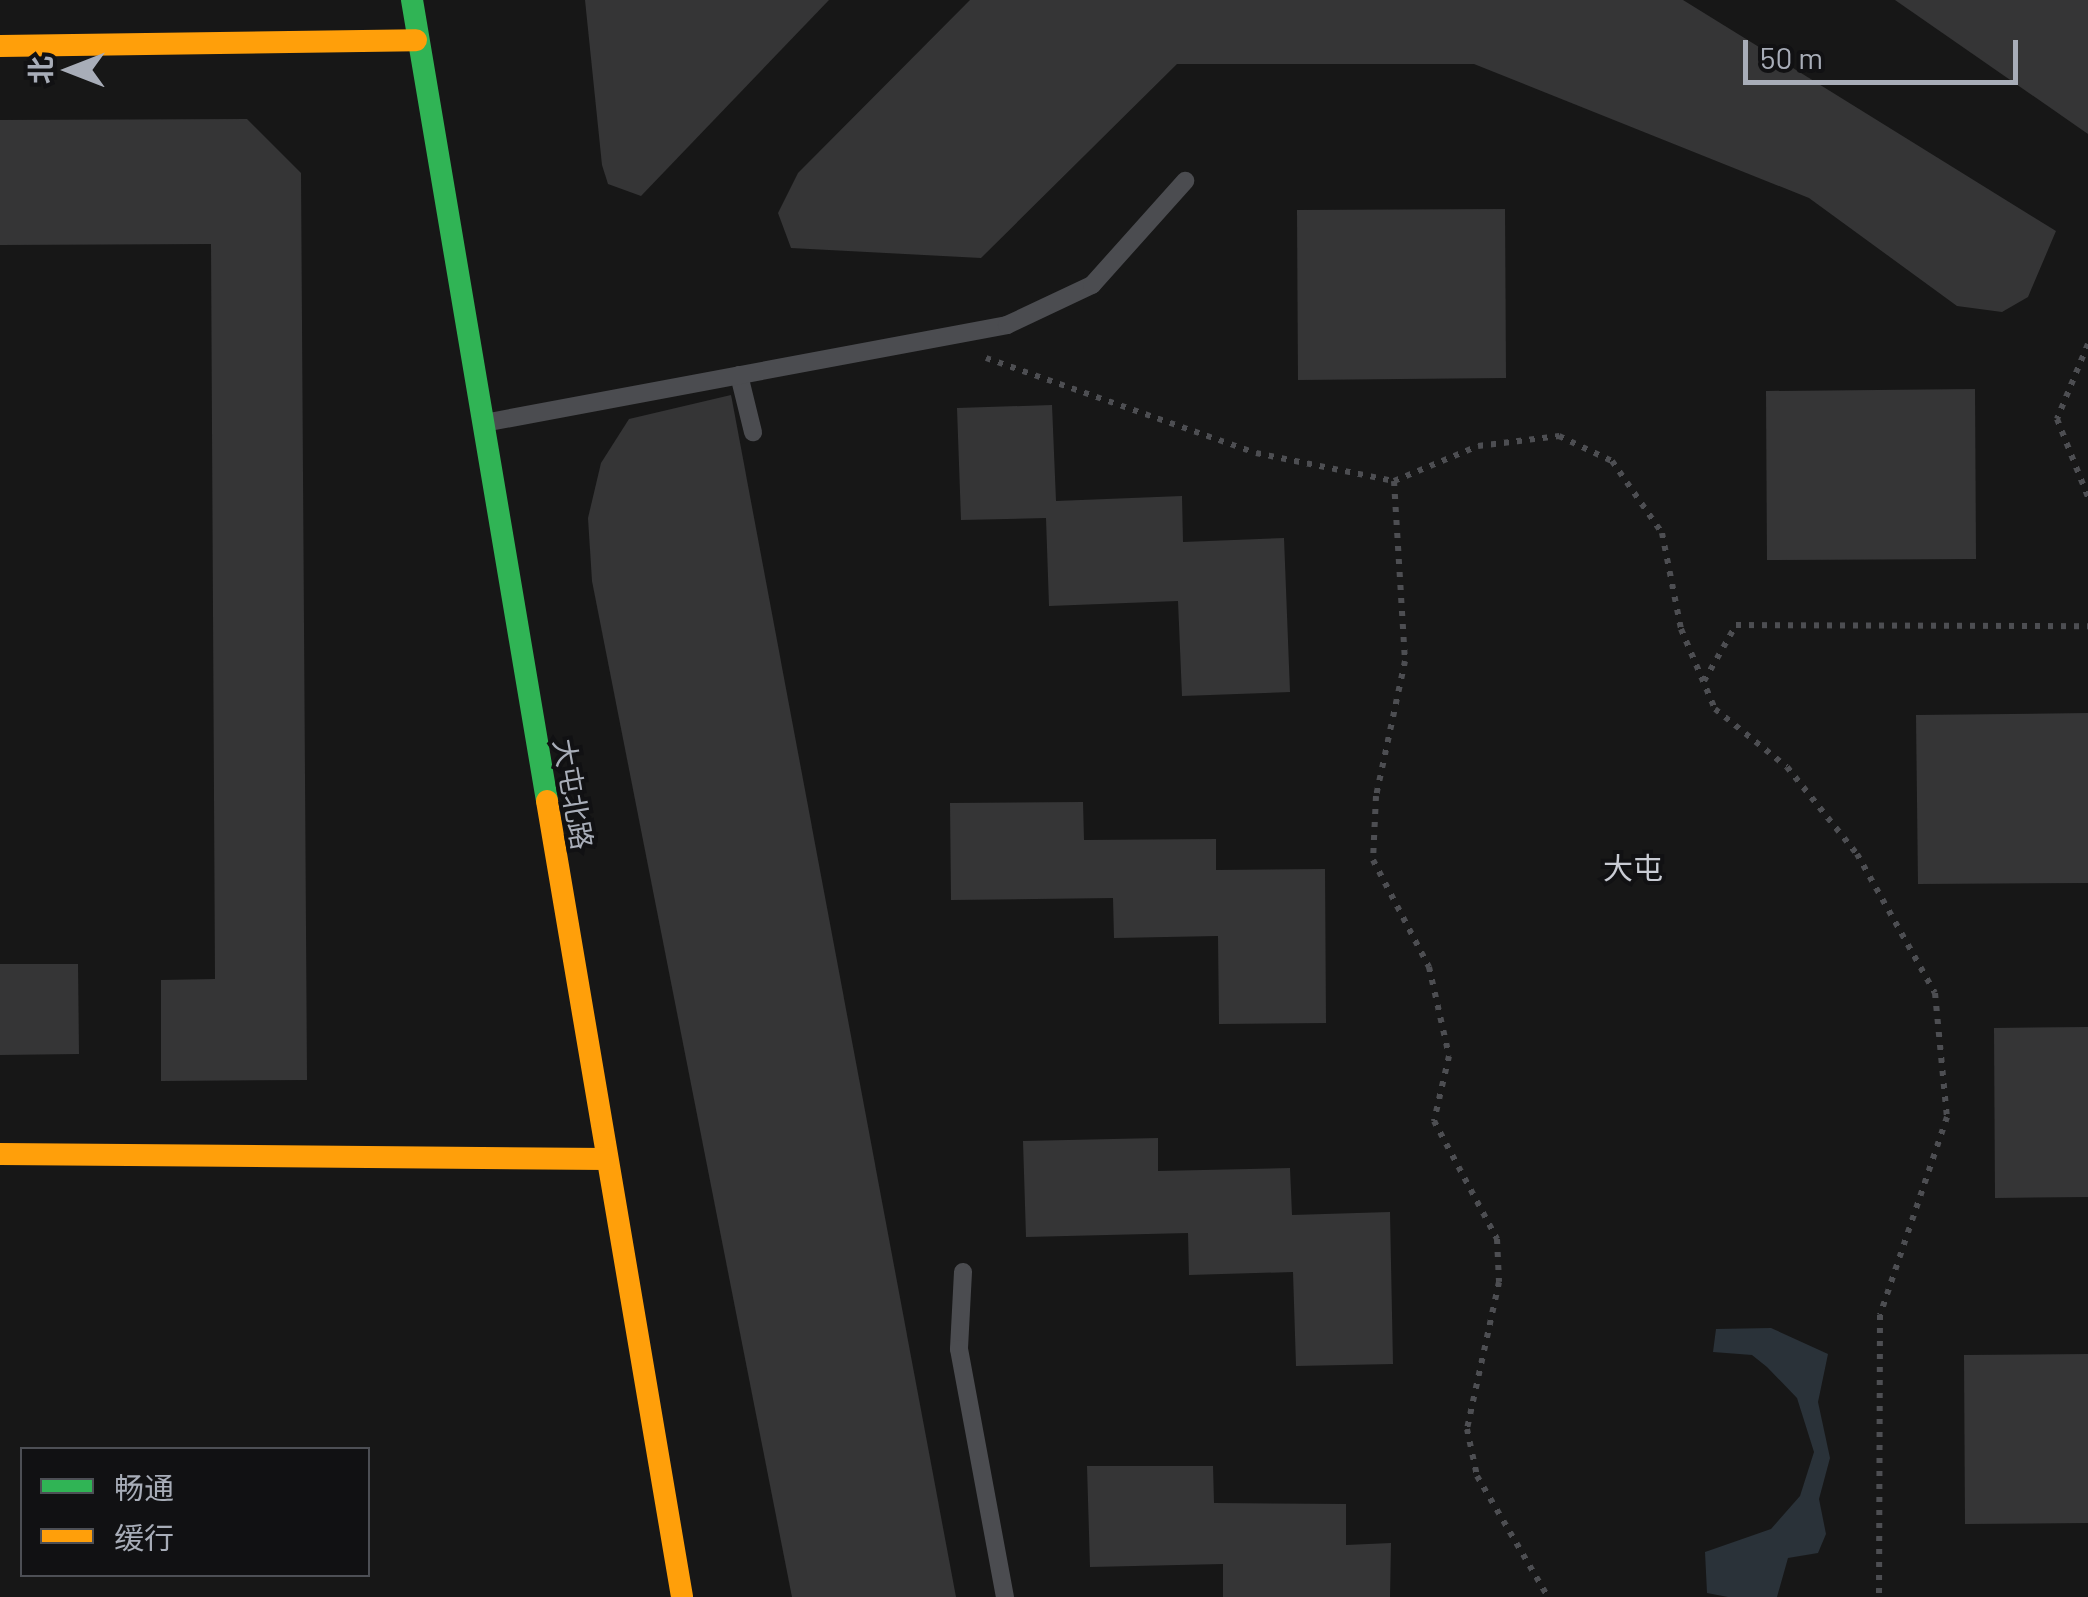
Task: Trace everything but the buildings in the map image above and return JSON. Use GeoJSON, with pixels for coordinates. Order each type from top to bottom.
{"type":"FeatureCollection","features":[{"type":"Feature","properties":{"kind":"street","name":"大屯北路"},"geometry":{"type":"LineString","coordinates":[[412,0],[478,424],[682,1597]]}},
{"type":"Feature","properties":{"kind":"street"},"geometry":{"type":"LineString","coordinates":[[0,46],[416,40]]}},
{"type":"Feature","properties":{"kind":"street"},"geometry":{"type":"LineString","coordinates":[[0,1154],[607,1159]]}},
{"type":"Feature","properties":{"kind":"lane"},"geometry":{"type":"LineString","coordinates":[[478,424],[1007,325],[1092,285],[1185,181]]}},
{"type":"Feature","properties":{"kind":"lane"},"geometry":{"type":"LineString","coordinates":[[739,375],[753,432]]}},
{"type":"Feature","properties":{"kind":"lane"},"geometry":{"type":"LineString","coordinates":[[963,1272],[959,1349],[1005,1597]]}},
{"type":"Feature","properties":{"kind":"path"},"geometry":{"type":"LineString","coordinates":[[938,339],[1256,453],[1394,481],[1478,446],[1559,436],[1612,462],[1662,533],[1681,628],[1715,710],[1788,767],[1857,854],[1935,994],[1948,1117],[1880,1315],[1879,1597]]}},
{"type":"Feature","properties":{"kind":"path"},"geometry":{"type":"LineString","coordinates":[[2088,344],[2057,420],[2088,498]]}},
{"type":"Feature","properties":{"kind":"path"},"geometry":{"type":"LineString","coordinates":[[1394,481],[1405,661],[1376,796],[1373,860],[1428,967],[1448,1056],[1434,1121],[1497,1238],[1499,1282],[1468,1428],[1476,1476],[1548,1597]]}},
{"type":"Feature","properties":{"kind":"path"},"geometry":{"type":"LineString","coordinates":[[1704,682],[1736,625],[2088,626]]}},
{"type":"Feature","properties":{"kind":"shaded area"},"geometry":{"type":"Polygon","coordinates":[[[1771,1328],[1828,1354],[1818,1402],[1830,1458],[1819,1499],[1826,1534],[1818,1553],[1788,1558],[1777,1597],[1707,1593],[1705,1552],[1771,1529],[1800,1496],[1814,1452],[1797,1398],[1767,1367],[1752,1355],[1713,1352],[1716,1329],[1771,1328]]]}},
{"type":"Feature","properties":{"kind":"traffic: fast"},"geometry":{"type":"LineString","coordinates":[[412,0],[547,801]]}},
{"type":"Feature","properties":{"kind":"traffic: slow"},"geometry":{"type":"LineString","coordinates":[[0,46],[416,40]]}},
{"type":"Feature","properties":{"kind":"traffic: slow"},"geometry":{"type":"LineString","coordinates":[[547,801],[682,1597]]}},
{"type":"Feature","properties":{"kind":"traffic: slow"},"geometry":{"type":"LineString","coordinates":[[0,1154],[607,1159]]}},
{"type":"Feature","properties":{"kind":"district","name":"大屯"},"geometry":{"type":"Point","coordinates":[1633,867]}}]}
